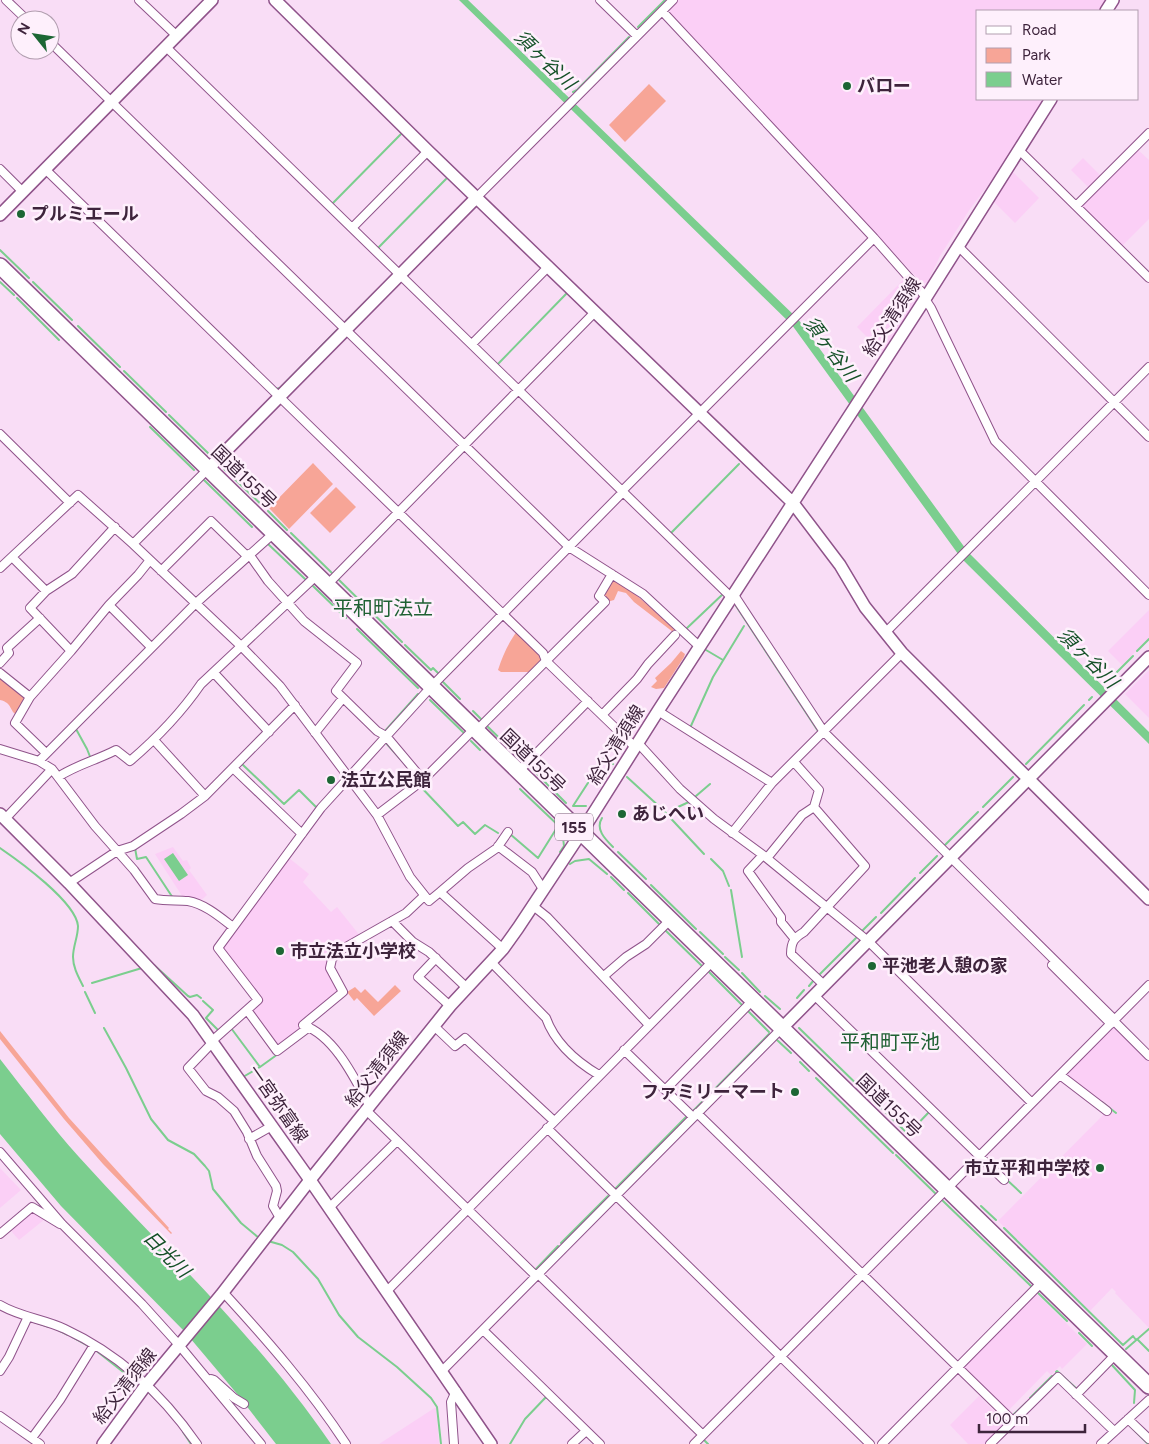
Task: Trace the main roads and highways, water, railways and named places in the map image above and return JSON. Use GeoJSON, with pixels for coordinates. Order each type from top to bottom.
{"type":"FeatureCollection","features":[{"type":"Feature","properties":{"kind":"highway","name":"国道155号"},"geometry":{"type":"LineString","coordinates":[[0,266],[1149,1386]]}},
{"type":"Feature","properties":{"kind":"water"},"geometry":{"type":"Polygon","coordinates":[[[459,0],[468,0],[798,319],[968,552],[1149,732],[1149,744],[961,558],[792,325],[459,0]]]}},
{"type":"Feature","properties":{"kind":"water"},"geometry":{"type":"Polygon","coordinates":[[[173,853],[188,875],[179,881],[164,859],[173,853]]]}},
{"type":"Feature","properties":{"kind":"water","name":"日光川"},"geometry":{"type":"Polygon","coordinates":[[[0,1059],[79,1157],[210,1296],[273,1367],[331,1444],[276,1444],[185,1332],[61,1206],[0,1134],[0,1059]]]}},
{"type":"Feature","properties":{"kind":"waterway"},"geometry":{"type":"LineString","coordinates":[[638,27],[665,0]]}},
{"type":"Feature","properties":{"kind":"waterway","name":"須ヶ谷川"},"geometry":{"type":"LineString","coordinates":[[573,92],[629,37]]}},
{"type":"Feature","properties":{"kind":"waterway"},"geometry":{"type":"LineString","coordinates":[[332,204],[401,134]]}},
{"type":"Feature","properties":{"kind":"waterway"},"geometry":{"type":"LineString","coordinates":[[378,248],[446,179]]}},
{"type":"Feature","properties":{"kind":"waterway"},"geometry":{"type":"LineString","coordinates":[[0,250],[29,278]]}},
{"type":"Feature","properties":{"kind":"waterway"},"geometry":{"type":"LineString","coordinates":[[386,281],[393,274],[392,271]]}},
{"type":"Feature","properties":{"kind":"waterway"},"geometry":{"type":"LineString","coordinates":[[0,282],[14,295]]}},
{"type":"Feature","properties":{"kind":"waterway"},"geometry":{"type":"LineString","coordinates":[[33,282],[72,320]]}},
{"type":"Feature","properties":{"kind":"waterway"},"geometry":{"type":"LineString","coordinates":[[346,321],[378,289]]}},
{"type":"Feature","properties":{"kind":"waterway"},"geometry":{"type":"LineString","coordinates":[[497,365],[567,293]]}},
{"type":"Feature","properties":{"kind":"waterway"},"geometry":{"type":"LineString","coordinates":[[17,298],[59,340]]}},
{"type":"Feature","properties":{"kind":"waterway"},"geometry":{"type":"LineString","coordinates":[[78,326],[120,367]]}},
{"type":"Feature","properties":{"kind":"waterway"},"geometry":{"type":"LineString","coordinates":[[275,389],[280,388],[339,328]]}},
{"type":"Feature","properties":{"kind":"waterway"},"geometry":{"type":"LineString","coordinates":[[124,371],[166,412]]}},
{"type":"Feature","properties":{"kind":"waterway"},"geometry":{"type":"LineString","coordinates":[[169,415],[210,455]]}},
{"type":"Feature","properties":{"kind":"waterway"},"geometry":{"type":"LineString","coordinates":[[150,427],[194,470]]}},
{"type":"Feature","properties":{"kind":"waterway"},"geometry":{"type":"LineString","coordinates":[[671,533],[739,464]]}},
{"type":"Feature","properties":{"kind":"waterway"},"geometry":{"type":"LineString","coordinates":[[223,468],[265,508]]}},
{"type":"Feature","properties":{"kind":"waterway"},"geometry":{"type":"LineString","coordinates":[[204,480],[252,527]]}},
{"type":"Feature","properties":{"kind":"waterway"},"geometry":{"type":"LineString","coordinates":[[268,511],[287,530]]}},
{"type":"Feature","properties":{"kind":"waterway"},"geometry":{"type":"LineString","coordinates":[[291,533],[334,575]]}},
{"type":"Feature","properties":{"kind":"waterway"},"geometry":{"type":"LineString","coordinates":[[267,543],[305,579]]}},
{"type":"Feature","properties":{"kind":"waterway"},"geometry":{"type":"LineString","coordinates":[[337,578],[402,642]]}},
{"type":"Feature","properties":{"kind":"waterway"},"geometry":{"type":"LineString","coordinates":[[313,586],[346,618]]}},
{"type":"Feature","properties":{"kind":"waterway"},"geometry":{"type":"LineString","coordinates":[[686,629],[724,593]]}},
{"type":"Feature","properties":{"kind":"waterway"},"geometry":{"type":"LineString","coordinates":[[736,606],[818,731]]}},
{"type":"Feature","properties":{"kind":"waterway"},"geometry":{"type":"LineString","coordinates":[[690,728],[713,677],[744,626]]}},
{"type":"Feature","properties":{"kind":"waterway"},"geometry":{"type":"LineString","coordinates":[[357,629],[418,688]]}},
{"type":"Feature","properties":{"kind":"waterway"},"geometry":{"type":"LineString","coordinates":[[1137,651],[1149,639]]}},
{"type":"Feature","properties":{"kind":"waterway"},"geometry":{"type":"LineString","coordinates":[[405,645],[431,670],[433,668],[439,674]]}},
{"type":"Feature","properties":{"kind":"waterway"},"geometry":{"type":"LineString","coordinates":[[706,650],[723,660]]}},
{"type":"Feature","properties":{"kind":"waterway","name":"須ヶ谷川"},"geometry":{"type":"LineString","coordinates":[[1108,681],[1133,656]]}},
{"type":"Feature","properties":{"kind":"waterway"},"geometry":{"type":"LineString","coordinates":[[630,691],[642,678]]}},
{"type":"Feature","properties":{"kind":"waterway"},"geometry":{"type":"LineString","coordinates":[[443,682],[460,699]]}},
{"type":"Feature","properties":{"kind":"waterway"},"geometry":{"type":"LineString","coordinates":[[385,731],[418,694]]}},
{"type":"Feature","properties":{"kind":"waterway"},"geometry":{"type":"LineString","coordinates":[[1089,700],[1092,697]]}},
{"type":"Feature","properties":{"kind":"waterway"},"geometry":{"type":"LineString","coordinates":[[430,700],[465,734]]}},
{"type":"Feature","properties":{"kind":"waterway"},"geometry":{"type":"LineString","coordinates":[[1026,764],[1084,705]]}},
{"type":"Feature","properties":{"kind":"waterway"},"geometry":{"type":"LineString","coordinates":[[473,711],[481,719]]}},
{"type":"Feature","properties":{"kind":"waterway"},"geometry":{"type":"LineString","coordinates":[[486,725],[523,761]]}},
{"type":"Feature","properties":{"kind":"waterway"},"geometry":{"type":"LineString","coordinates":[[76,729],[91,759]]}},
{"type":"Feature","properties":{"kind":"waterway"},"geometry":{"type":"LineString","coordinates":[[573,806],[619,735]]}},
{"type":"Feature","properties":{"kind":"waterway"},"geometry":{"type":"LineString","coordinates":[[471,741],[480,750]]}},
{"type":"Feature","properties":{"kind":"waterway"},"geometry":{"type":"LineString","coordinates":[[386,743],[411,771]]}},
{"type":"Feature","properties":{"kind":"waterway"},"geometry":{"type":"LineString","coordinates":[[605,757],[613,764]]}},
{"type":"Feature","properties":{"kind":"waterway"},"geometry":{"type":"LineString","coordinates":[[242,764],[284,804],[299,790],[316,807]]}},
{"type":"Feature","properties":{"kind":"waterway"},"geometry":{"type":"LineString","coordinates":[[529,766],[566,803]]}},
{"type":"Feature","properties":{"kind":"waterway"},"geometry":{"type":"LineString","coordinates":[[627,777],[662,809],[704,854]]}},
{"type":"Feature","properties":{"kind":"waterway"},"geometry":{"type":"LineString","coordinates":[[983,807],[1013,777]]}},
{"type":"Feature","properties":{"kind":"waterway"},"geometry":{"type":"LineString","coordinates":[[696,796],[710,784]]}},
{"type":"Feature","properties":{"kind":"waterway"},"geometry":{"type":"LineString","coordinates":[[420,786],[458,826],[463,822],[475,834],[485,825],[498,833]]}},
{"type":"Feature","properties":{"kind":"waterway"},"geometry":{"type":"LineString","coordinates":[[520,789],[562,829],[564,846],[560,852]]}},
{"type":"Feature","properties":{"kind":"waterway"},"geometry":{"type":"LineString","coordinates":[[667,815],[691,801]]}},
{"type":"Feature","properties":{"kind":"waterway"},"geometry":{"type":"LineString","coordinates":[[573,806],[586,806]]}},
{"type":"Feature","properties":{"kind":"waterway"},"geometry":{"type":"LineString","coordinates":[[944,846],[978,812]]}},
{"type":"Feature","properties":{"kind":"waterway"},"geometry":{"type":"LineString","coordinates":[[602,818],[600,830],[613,847]]}},
{"type":"Feature","properties":{"kind":"waterway"},"geometry":{"type":"LineString","coordinates":[[510,834],[538,858],[558,826]]}},
{"type":"Feature","properties":{"kind":"waterway"},"geometry":{"type":"LineString","coordinates":[[0,848],[45,883],[68,906],[75,916],[78,926],[73,961],[83,986]]}},
{"type":"Feature","properties":{"kind":"waterway"},"geometry":{"type":"LineString","coordinates":[[135,848],[137,859],[146,857],[173,898]]}},
{"type":"Feature","properties":{"kind":"waterway"},"geometry":{"type":"LineString","coordinates":[[618,852],[646,879]]}},
{"type":"Feature","properties":{"kind":"waterway"},"geometry":{"type":"LineString","coordinates":[[920,873],[937,856]]}},
{"type":"Feature","properties":{"kind":"waterway"},"geometry":{"type":"LineString","coordinates":[[570,864],[575,861],[589,859],[607,874]]}},
{"type":"Feature","properties":{"kind":"waterway"},"geometry":{"type":"LineString","coordinates":[[711,859],[723,871],[729,886]]}},
{"type":"Feature","properties":{"kind":"waterway"},"geometry":{"type":"LineString","coordinates":[[611,877],[624,890]]}},
{"type":"Feature","properties":{"kind":"waterway"},"geometry":{"type":"LineString","coordinates":[[881,913],[915,878]]}},
{"type":"Feature","properties":{"kind":"waterway"},"geometry":{"type":"LineString","coordinates":[[651,885],[696,929]]}},
{"type":"Feature","properties":{"kind":"waterway"},"geometry":{"type":"LineString","coordinates":[[731,890],[742,957]]}},
{"type":"Feature","properties":{"kind":"waterway"},"geometry":{"type":"LineString","coordinates":[[628,893],[660,925]]}},
{"type":"Feature","properties":{"kind":"waterway"},"geometry":{"type":"LineString","coordinates":[[862,931],[876,917]]}},
{"type":"Feature","properties":{"kind":"waterway"},"geometry":{"type":"LineString","coordinates":[[664,929],[703,967]]}},
{"type":"Feature","properties":{"kind":"waterway"},"geometry":{"type":"LineString","coordinates":[[700,932],[723,954]]}},
{"type":"Feature","properties":{"kind":"waterway"},"geometry":{"type":"LineString","coordinates":[[818,976],[856,938]]}},
{"type":"Feature","properties":{"kind":"waterway"},"geometry":{"type":"LineString","coordinates":[[725,957],[739,970]]}},
{"type":"Feature","properties":{"kind":"waterway"},"geometry":{"type":"LineString","coordinates":[[154,965],[188,996],[197,995],[201,998]]}},
{"type":"Feature","properties":{"kind":"waterway"},"geometry":{"type":"LineString","coordinates":[[92,983],[142,968]]}},
{"type":"Feature","properties":{"kind":"waterway"},"geometry":{"type":"LineString","coordinates":[[708,971],[743,1006]]}},
{"type":"Feature","properties":{"kind":"waterway"},"geometry":{"type":"LineString","coordinates":[[742,973],[760,992]]}},
{"type":"Feature","properties":{"kind":"waterway"},"geometry":{"type":"LineString","coordinates":[[809,986],[814,980]]}},
{"type":"Feature","properties":{"kind":"waterway"},"geometry":{"type":"LineString","coordinates":[[797,998],[804,990]]}},
{"type":"Feature","properties":{"kind":"waterway"},"geometry":{"type":"LineString","coordinates":[[85,992],[95,1013]]}},
{"type":"Feature","properties":{"kind":"waterway"},"geometry":{"type":"LineString","coordinates":[[765,996],[780,1009]]}},
{"type":"Feature","properties":{"kind":"waterway"},"geometry":{"type":"LineString","coordinates":[[203,1001],[213,1010],[206,1018],[219,1031]]}},
{"type":"Feature","properties":{"kind":"waterway"},"geometry":{"type":"LineString","coordinates":[[747,1010],[769,1032]]}},
{"type":"Feature","properties":{"kind":"waterway"},"geometry":{"type":"LineString","coordinates":[[104,1028],[151,1119],[168,1140],[194,1154],[205,1166],[209,1171],[213,1189],[241,1223],[259,1238]]}},
{"type":"Feature","properties":{"kind":"waterway"},"geometry":{"type":"LineString","coordinates":[[231,1028],[260,1067],[310,1031]]}},
{"type":"Feature","properties":{"kind":"waterway"},"geometry":{"type":"LineString","coordinates":[[799,1028],[908,1134],[930,1111]]}},
{"type":"Feature","properties":{"kind":"waterway"},"geometry":{"type":"LineString","coordinates":[[692,1112],[769,1034]]}},
{"type":"Feature","properties":{"kind":"waterway"},"geometry":{"type":"LineString","coordinates":[[777,1040],[791,1053]]}},
{"type":"Feature","properties":{"kind":"waterway"},"geometry":{"type":"LineString","coordinates":[[800,1062],[809,1071]]}},
{"type":"Feature","properties":{"kind":"waterway"},"geometry":{"type":"LineString","coordinates":[[243,1077],[260,1067]]}},
{"type":"Feature","properties":{"kind":"waterway"},"geometry":{"type":"LineString","coordinates":[[816,1078],[893,1153]]}},
{"type":"Feature","properties":{"kind":"waterway"},"geometry":{"type":"LineString","coordinates":[[1102,1102],[1116,1113]]}},
{"type":"Feature","properties":{"kind":"waterway"},"geometry":{"type":"LineString","coordinates":[[616,1188],[686,1117]]}},
{"type":"Feature","properties":{"kind":"waterway"},"geometry":{"type":"LineString","coordinates":[[896,1155],[937,1195]]}},
{"type":"Feature","properties":{"kind":"waterway"},"geometry":{"type":"LineString","coordinates":[[1006,1179],[1021,1193]]}},
{"type":"Feature","properties":{"kind":"waterway"},"geometry":{"type":"LineString","coordinates":[[561,1243],[608,1196]]}},
{"type":"Feature","properties":{"kind":"waterway"},"geometry":{"type":"LineString","coordinates":[[942,1200],[1032,1287]]}},
{"type":"Feature","properties":{"kind":"waterway"},"geometry":{"type":"LineString","coordinates":[[981,1206],[996,1220]]}},
{"type":"Feature","properties":{"kind":"waterway"},"geometry":{"type":"LineString","coordinates":[[1004,1228],[1123,1345],[1133,1336],[1136,1340]]}},
{"type":"Feature","properties":{"kind":"waterway"},"geometry":{"type":"LineString","coordinates":[[268,1241],[282,1245],[293,1252],[318,1279],[339,1315],[358,1337],[397,1367],[431,1398],[437,1407],[441,1444]]}},
{"type":"Feature","properties":{"kind":"waterway"},"geometry":{"type":"LineString","coordinates":[[536,1269],[558,1246]]}},
{"type":"Feature","properties":{"kind":"waterway"},"geometry":{"type":"LineString","coordinates":[[1036,1291],[1067,1321]]}},
{"type":"Feature","properties":{"kind":"waterway"},"geometry":{"type":"LineString","coordinates":[[28,1320],[49,1327]]}},
{"type":"Feature","properties":{"kind":"waterway"},"geometry":{"type":"LineString","coordinates":[[54,1328],[68,1335]]}},
{"type":"Feature","properties":{"kind":"waterway"},"geometry":{"type":"LineString","coordinates":[[1126,1349],[1149,1329]]}},
{"type":"Feature","properties":{"kind":"waterway"},"geometry":{"type":"LineString","coordinates":[[1079,1333],[1092,1346]]}},
{"type":"Feature","properties":{"kind":"waterway"},"geometry":{"type":"LineString","coordinates":[[72,1337],[90,1347]]}},
{"type":"Feature","properties":{"kind":"waterway"},"geometry":{"type":"LineString","coordinates":[[1137,1339],[1149,1351]]}},
{"type":"Feature","properties":{"kind":"waterway"},"geometry":{"type":"LineString","coordinates":[[94,1349],[141,1386]]}},
{"type":"Feature","properties":{"kind":"waterway"},"geometry":{"type":"LineString","coordinates":[[1111,1364],[1135,1390],[1134,1403]]}},
{"type":"Feature","properties":{"kind":"waterway"},"geometry":{"type":"LineString","coordinates":[[1056,1372],[1077,1389]]}},
{"type":"Feature","properties":{"kind":"waterway"},"geometry":{"type":"LineString","coordinates":[[1030,1398],[1052,1376]]}},
{"type":"Feature","properties":{"kind":"waterway"},"geometry":{"type":"LineString","coordinates":[[147,1391],[158,1401]]}},
{"type":"Feature","properties":{"kind":"waterway"},"geometry":{"type":"LineString","coordinates":[[510,1444],[525,1419],[546,1397],[550,1400]]}},
{"type":"Feature","properties":{"kind":"waterway"},"geometry":{"type":"LineString","coordinates":[[1012,1416],[1027,1402]]}},
{"type":"Feature","properties":{"kind":"waterway"},"geometry":{"type":"LineString","coordinates":[[1129,1425],[1148,1444]]}},
{"type":"Feature","properties":{"kind":"waterway"},"geometry":{"type":"LineString","coordinates":[[183,1432],[191,1444]]}},
{"type":"Feature","properties":{"kind":"waterway"},"geometry":{"type":"LineString","coordinates":[[586,1435],[595,1444]]}},
{"type":"Feature","properties":{"kind":"waterway"},"geometry":{"type":"LineString","coordinates":[[704,1440],[708,1444]]}},
{"type":"Feature","properties":{"kind":"place","name":"バロー"},"geometry":{"type":"Point","coordinates":[847,86]}},
{"type":"Feature","properties":{"kind":"place","name":"プルミエール"},"geometry":{"type":"Point","coordinates":[21,214]}},
{"type":"Feature","properties":{"kind":"place","name":"法立公民館"},"geometry":{"type":"Point","coordinates":[331,780]}},
{"type":"Feature","properties":{"kind":"place","name":"あじへい"},"geometry":{"type":"Point","coordinates":[622,814]}},
{"type":"Feature","properties":{"kind":"place","name":"市立法立小学校"},"geometry":{"type":"Point","coordinates":[280,951]}},
{"type":"Feature","properties":{"kind":"place","name":"平池老人憩の家"},"geometry":{"type":"Point","coordinates":[872,966]}},
{"type":"Feature","properties":{"kind":"place","name":"ファミリーマート"},"geometry":{"type":"Point","coordinates":[795,1092]}},
{"type":"Feature","properties":{"kind":"place","name":"市立平和中学校"},"geometry":{"type":"Point","coordinates":[1100,1168]}},
{"type":"Feature","properties":{"kind":"district","name":"平和町法立"},"geometry":{"type":"Point","coordinates":[383,608]}},
{"type":"Feature","properties":{"kind":"district","name":"平和町平池"},"geometry":{"type":"Point","coordinates":[890,1042]}}]}
